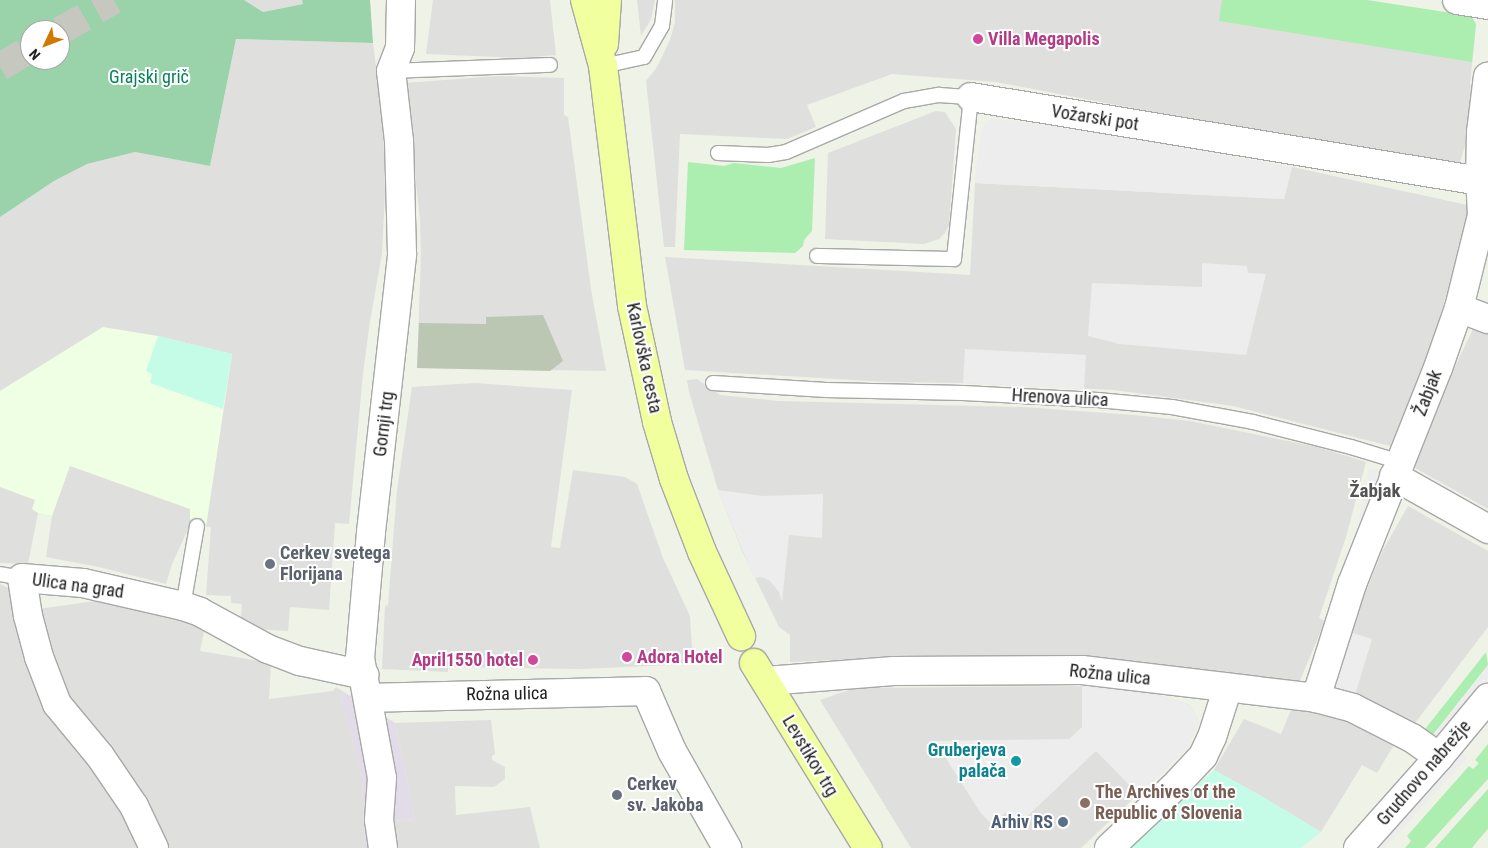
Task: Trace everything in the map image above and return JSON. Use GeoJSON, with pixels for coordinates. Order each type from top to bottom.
{"type":"FeatureCollection","features":[{"type":"Feature","properties":{"kind":"main road","name":"Karlovška cesta"},"geometry":{"type":"LineString","coordinates":[[585,0],[603,66],[632,306],[657,422],[674,480],[702,552],[740,636]]}},
{"type":"Feature","properties":{"kind":"main road","name":"Karlovška cesta"},"geometry":{"type":"LineString","coordinates":[[603,66],[607,0]]}},
{"type":"Feature","properties":{"kind":"main road","name":"Levstikov trg"},"geometry":{"type":"LineString","coordinates":[[760,672],[868,848]]}},
{"type":"Feature","properties":{"kind":"street"},"geometry":{"type":"LineString","coordinates":[[390,71],[400,48],[402,0]]}},
{"type":"Feature","properties":{"kind":"street"},"geometry":{"type":"LineString","coordinates":[[1457,0],[1488,5]]}},
{"type":"Feature","properties":{"kind":"street","name":"Gornji trg"},"geometry":{"type":"LineString","coordinates":[[383,848],[379,820],[382,778],[360,658],[371,532],[402,254],[399,142],[390,71]]}},
{"type":"Feature","properties":{"kind":"street","name":"Žabjak"},"geometry":{"type":"LineString","coordinates":[[1316,698],[1352,584],[1459,308],[1482,215],[1480,181],[1481,132],[1488,76]]}},
{"type":"Feature","properties":{"kind":"street","name":"Vožarski pot"},"geometry":{"type":"LineString","coordinates":[[971,97],[1480,181]]}},
{"type":"Feature","properties":{"kind":"street"},"geometry":{"type":"LineString","coordinates":[[1459,308],[1488,319]]}},
{"type":"Feature","properties":{"kind":"street","name":"Hrenova ulica"},"geometry":{"type":"LineString","coordinates":[[1397,469],[1488,529]]}},
{"type":"Feature","properties":{"kind":"street","name":"Ulica na grad"},"geometry":{"type":"LineString","coordinates":[[154,848],[134,806],[100,756],[57,704],[39,657],[28,616],[11,576],[83,583],[183,606],[200,612],[268,649],[366,686]]}},
{"type":"Feature","properties":{"kind":"street","name":"Rožna ulica"},"geometry":{"type":"LineString","coordinates":[[760,672],[1082,670],[1316,698],[1352,708],[1412,738],[1439,758]]}},
{"type":"Feature","properties":{"kind":"street","name":"Rožna ulica"},"geometry":{"type":"LineString","coordinates":[[366,686],[646,691],[672,751],[727,848]]}},
{"type":"Feature","properties":{"kind":"street"},"geometry":{"type":"LineString","coordinates":[[1109,848],[1173,788],[1203,756],[1212,737],[1228,687]]}},
{"type":"Feature","properties":{"kind":"street","name":"Grudnovo nabrežje"},"geometry":{"type":"LineString","coordinates":[[1358,848],[1439,758],[1488,698]]}},
{"type":"Feature","properties":{"kind":"lane"},"geometry":{"type":"LineString","coordinates":[[603,66],[644,57],[662,26],[666,0]]}},
{"type":"Feature","properties":{"kind":"lane"},"geometry":{"type":"LineString","coordinates":[[390,71],[550,65]]}},
{"type":"Feature","properties":{"kind":"lane","name":"Vožarski pot"},"geometry":{"type":"LineString","coordinates":[[718,153],[768,155],[786,152],[904,101],[939,95],[971,97]]}},
{"type":"Feature","properties":{"kind":"lane"},"geometry":{"type":"LineString","coordinates":[[817,256],[954,259],[971,97]]}},
{"type":"Feature","properties":{"kind":"lane","name":"Hrenova ulica"},"geometry":{"type":"LineString","coordinates":[[713,383],[826,390],[963,393],[1098,400],[1172,407],[1253,422],[1351,447],[1397,469]]}},
{"type":"Feature","properties":{"kind":"lane"},"geometry":{"type":"LineString","coordinates":[[183,606],[197,526]]}},
{"type":"Feature","properties":{"kind":"shaded area"},"geometry":{"type":"Polygon","coordinates":[[[244,0],[302,0],[303,4],[263,12],[244,0]]]}},
{"type":"Feature","properties":{"kind":"shaded area"},"geometry":{"type":"Polygon","coordinates":[[[433,0],[550,0],[556,55],[520,58],[426,54],[433,0]]]}},
{"type":"Feature","properties":{"kind":"shaded area"},"geometry":{"type":"Polygon","coordinates":[[[637,0],[655,0],[651,19],[641,36],[637,0]]]}},
{"type":"Feature","properties":{"kind":"shaded area"},"geometry":{"type":"Polygon","coordinates":[[[675,0],[1367,0],[1476,24],[1470,84],[1474,113],[1460,163],[1153,112],[996,82],[892,74],[807,105],[816,127],[787,139],[680,134],[675,247],[664,247],[646,81],[657,67],[670,40],[675,22],[675,0]]]}},
{"type":"Feature","properties":{"kind":"shaded area"},"geometry":{"type":"Polygon","coordinates":[[[236,39],[373,43],[383,122],[385,192],[382,254],[363,374],[349,524],[335,523],[329,610],[290,607],[288,631],[240,628],[242,604],[231,603],[231,596],[206,595],[211,527],[190,525],[172,564],[166,584],[99,567],[46,557],[52,516],[38,513],[28,564],[0,563],[0,217],[54,181],[87,164],[135,152],[210,166],[236,39]]]}},
{"type":"Feature","properties":{"kind":"shaded area"},"geometry":{"type":"Polygon","coordinates":[[[497,76],[564,78],[564,115],[568,117],[591,289],[606,371],[417,368],[421,254],[420,219],[405,83],[497,76]]]}},
{"type":"Feature","properties":{"kind":"shaded area"},"geometry":{"type":"Polygon","coordinates":[[[936,111],[945,112],[956,129],[949,225],[945,233],[939,239],[924,244],[825,239],[828,153],[936,111]]]}},
{"type":"Feature","properties":{"kind":"shaded area"},"geometry":{"type":"Polygon","coordinates":[[[993,118],[1094,132],[1292,167],[1284,199],[975,183],[981,132],[985,124],[993,118]]]}},
{"type":"Feature","properties":{"kind":"shaded area"},"geometry":{"type":"Polygon","coordinates":[[[1292,167],[1472,206],[1423,375],[1394,447],[1233,406],[1114,390],[963,383],[887,382],[685,370],[665,257],[970,275],[975,183],[1284,199],[1292,167]]]}},
{"type":"Feature","properties":{"kind":"shaded area"},"geometry":{"type":"Polygon","coordinates":[[[1202,263],[1247,266],[1248,273],[1266,274],[1246,355],[1119,344],[1088,336],[1092,283],[1202,287],[1202,263]]]}},
{"type":"Feature","properties":{"kind":"shaded area"},"geometry":{"type":"Polygon","coordinates":[[[1488,306],[1488,509],[1408,464],[1476,323],[1488,306]]]}},
{"type":"Feature","properties":{"kind":"shaded area"},"geometry":{"type":"Polygon","coordinates":[[[543,315],[563,361],[550,371],[417,368],[419,323],[486,324],[486,317],[543,315]]]}},
{"type":"Feature","properties":{"kind":"shaded area"},"geometry":{"type":"Polygon","coordinates":[[[103,327],[158,336],[232,354],[206,527],[190,525],[190,509],[70,466],[52,516],[38,513],[32,509],[35,500],[0,487],[0,391],[103,327]]]}},
{"type":"Feature","properties":{"kind":"shaded area"},"geometry":{"type":"Polygon","coordinates":[[[158,336],[232,354],[223,409],[150,383],[152,374],[146,371],[158,336]]]}},
{"type":"Feature","properties":{"kind":"shaded area"},"geometry":{"type":"Polygon","coordinates":[[[965,349],[1086,355],[1084,389],[963,383],[965,349]]]}},
{"type":"Feature","properties":{"kind":"shaded area"},"geometry":{"type":"Polygon","coordinates":[[[697,379],[720,395],[778,401],[1023,407],[1190,421],[1317,447],[1366,462],[1346,537],[1319,618],[1325,621],[1299,683],[1146,664],[1018,655],[953,655],[790,662],[790,635],[779,627],[743,553],[718,490],[689,392],[687,380],[697,379]]]}},
{"type":"Feature","properties":{"kind":"shaded area"},"geometry":{"type":"Polygon","coordinates":[[[475,383],[572,390],[551,547],[560,548],[573,470],[625,477],[637,484],[663,558],[690,616],[693,664],[580,669],[448,667],[448,672],[382,669],[385,606],[388,605],[397,490],[412,387],[475,383]]]}},
{"type":"Feature","properties":{"kind":"shaded area"},"geometry":{"type":"Polygon","coordinates":[[[1369,468],[1378,470],[1367,520],[1359,518],[1369,468]]]}},
{"type":"Feature","properties":{"kind":"shaded area"},"geometry":{"type":"Polygon","coordinates":[[[718,490],[763,496],[823,494],[822,538],[789,535],[782,602],[779,592],[770,581],[762,577],[754,578],[718,490]]]}},
{"type":"Feature","properties":{"kind":"shaded area"},"geometry":{"type":"Polygon","coordinates":[[[1408,506],[1488,551],[1488,627],[1412,727],[1355,695],[1350,632],[1365,588],[1367,589],[1383,550],[1408,506]]]}},
{"type":"Feature","properties":{"kind":"shaded area"},"geometry":{"type":"Polygon","coordinates":[[[0,584],[10,589],[47,708],[54,724],[101,777],[124,810],[143,848],[0,848],[0,584]]]}},
{"type":"Feature","properties":{"kind":"shaded area"},"geometry":{"type":"Polygon","coordinates":[[[95,601],[205,627],[200,651],[271,663],[269,699],[333,691],[336,687],[344,692],[341,697],[362,777],[365,848],[166,848],[65,700],[38,609],[95,601]]]}},
{"type":"Feature","properties":{"kind":"shaded area"},"geometry":{"type":"Polygon","coordinates":[[[1350,632],[1372,639],[1355,695],[1327,687],[1350,632]]]}},
{"type":"Feature","properties":{"kind":"shaded area"},"geometry":{"type":"Polygon","coordinates":[[[1488,665],[1488,679],[1438,740],[1432,736],[1488,665]]]}},
{"type":"Feature","properties":{"kind":"shaded area","name":"Gruberjeva palača"},"geometry":{"type":"Polygon","coordinates":[[[1082,686],[1158,695],[1190,705],[1199,722],[1186,749],[1081,848],[911,848],[820,700],[855,688],[1082,686]]]}},
{"type":"Feature","properties":{"kind":"shaded area"},"geometry":{"type":"Polygon","coordinates":[[[1082,686],[1158,695],[1190,705],[1199,722],[1186,749],[1138,794],[1096,751],[1018,825],[1006,812],[992,825],[980,812],[935,741],[1069,739],[1082,727],[1082,686]]]}},
{"type":"Feature","properties":{"kind":"shaded area"},"geometry":{"type":"Polygon","coordinates":[[[344,692],[395,723],[415,819],[393,821],[396,848],[365,848],[362,777],[341,697],[344,692]]]}},
{"type":"Feature","properties":{"kind":"shaded area"},"geometry":{"type":"Polygon","coordinates":[[[1293,705],[1316,714],[1318,710],[1350,720],[1397,740],[1377,773],[1362,765],[1321,832],[1214,770],[1244,719],[1281,734],[1293,705]]]}},
{"type":"Feature","properties":{"kind":"shaded area"},"geometry":{"type":"Polygon","coordinates":[[[491,720],[495,754],[492,756],[492,760],[505,767],[505,779],[494,787],[455,786],[456,815],[530,807],[540,848],[396,848],[393,821],[415,819],[395,723],[491,720]]]}},
{"type":"Feature","properties":{"kind":"shaded area"},"geometry":{"type":"Polygon","coordinates":[[[1460,752],[1467,758],[1385,848],[1374,848],[1460,752]]]}},
{"type":"Feature","properties":{"kind":"shaded area"},"geometry":{"type":"Polygon","coordinates":[[[1214,770],[1321,832],[1301,848],[1129,848],[1214,770]]]}},
{"type":"Feature","properties":{"kind":"green space","name":"Grajski grič"},"geometry":{"type":"Polygon","coordinates":[[[0,0],[244,0],[263,12],[303,4],[302,0],[370,0],[373,43],[236,39],[210,166],[135,152],[87,164],[54,181],[0,217],[0,0]]]}},
{"type":"Feature","properties":{"kind":"green space"},"geometry":{"type":"Polygon","coordinates":[[[1222,0],[1367,0],[1471,16],[1476,24],[1472,62],[1219,21],[1222,0]]]}},
{"type":"Feature","properties":{"kind":"green space"},"geometry":{"type":"Polygon","coordinates":[[[815,158],[812,231],[804,240],[803,246],[795,253],[684,250],[688,162],[724,166],[734,163],[781,168],[815,158]]]}},
{"type":"Feature","properties":{"kind":"green space"},"geometry":{"type":"Polygon","coordinates":[[[1486,652],[1488,665],[1432,736],[1422,733],[1486,652]]]}},
{"type":"Feature","properties":{"kind":"green space"},"geometry":{"type":"Polygon","coordinates":[[[1488,744],[1488,779],[1425,848],[1405,848],[1411,841],[1407,836],[1469,766],[1473,769],[1479,763],[1475,760],[1488,744]]]}},
{"type":"Feature","properties":{"kind":"green space"},"geometry":{"type":"Polygon","coordinates":[[[1488,789],[1488,829],[1472,848],[1435,848],[1488,789]]]}},
{"type":"Feature","properties":{"kind":"tunnel"},"geometry":{"type":"LineString","coordinates":[[70,25],[114,0]]}},
{"type":"Feature","properties":{"kind":"tunnel"},"geometry":{"type":"LineString","coordinates":[[0,67],[20,55]]}},
{"type":"Feature","properties":{"kind":"place","name":"Villa Megapolis"},"geometry":{"type":"Point","coordinates":[978,39]}},
{"type":"Feature","properties":{"kind":"place","name":"Cerkev svetega Florijana"},"geometry":{"type":"Point","coordinates":[270,564]}},
{"type":"Feature","properties":{"kind":"place","name":"Adora Hotel"},"geometry":{"type":"Point","coordinates":[627,657]}},
{"type":"Feature","properties":{"kind":"place","name":"April1550 hotel"},"geometry":{"type":"Point","coordinates":[533,660]}},
{"type":"Feature","properties":{"kind":"place","name":"Gruberjeva palača"},"geometry":{"type":"Point","coordinates":[1016,761]}},
{"type":"Feature","properties":{"kind":"place","name":"Cerkev sv. Jakoba"},"geometry":{"type":"Point","coordinates":[617,795]}},
{"type":"Feature","properties":{"kind":"place","name":"The Archives of the Republic of Slovenia"},"geometry":{"type":"Point","coordinates":[1085,803]}},
{"type":"Feature","properties":{"kind":"place","name":"Arhiv RS"},"geometry":{"type":"Point","coordinates":[1063,822]}},
{"type":"Feature","properties":{"kind":"district","name":"Žabjak"},"geometry":{"type":"Point","coordinates":[1375,491]}}]}
